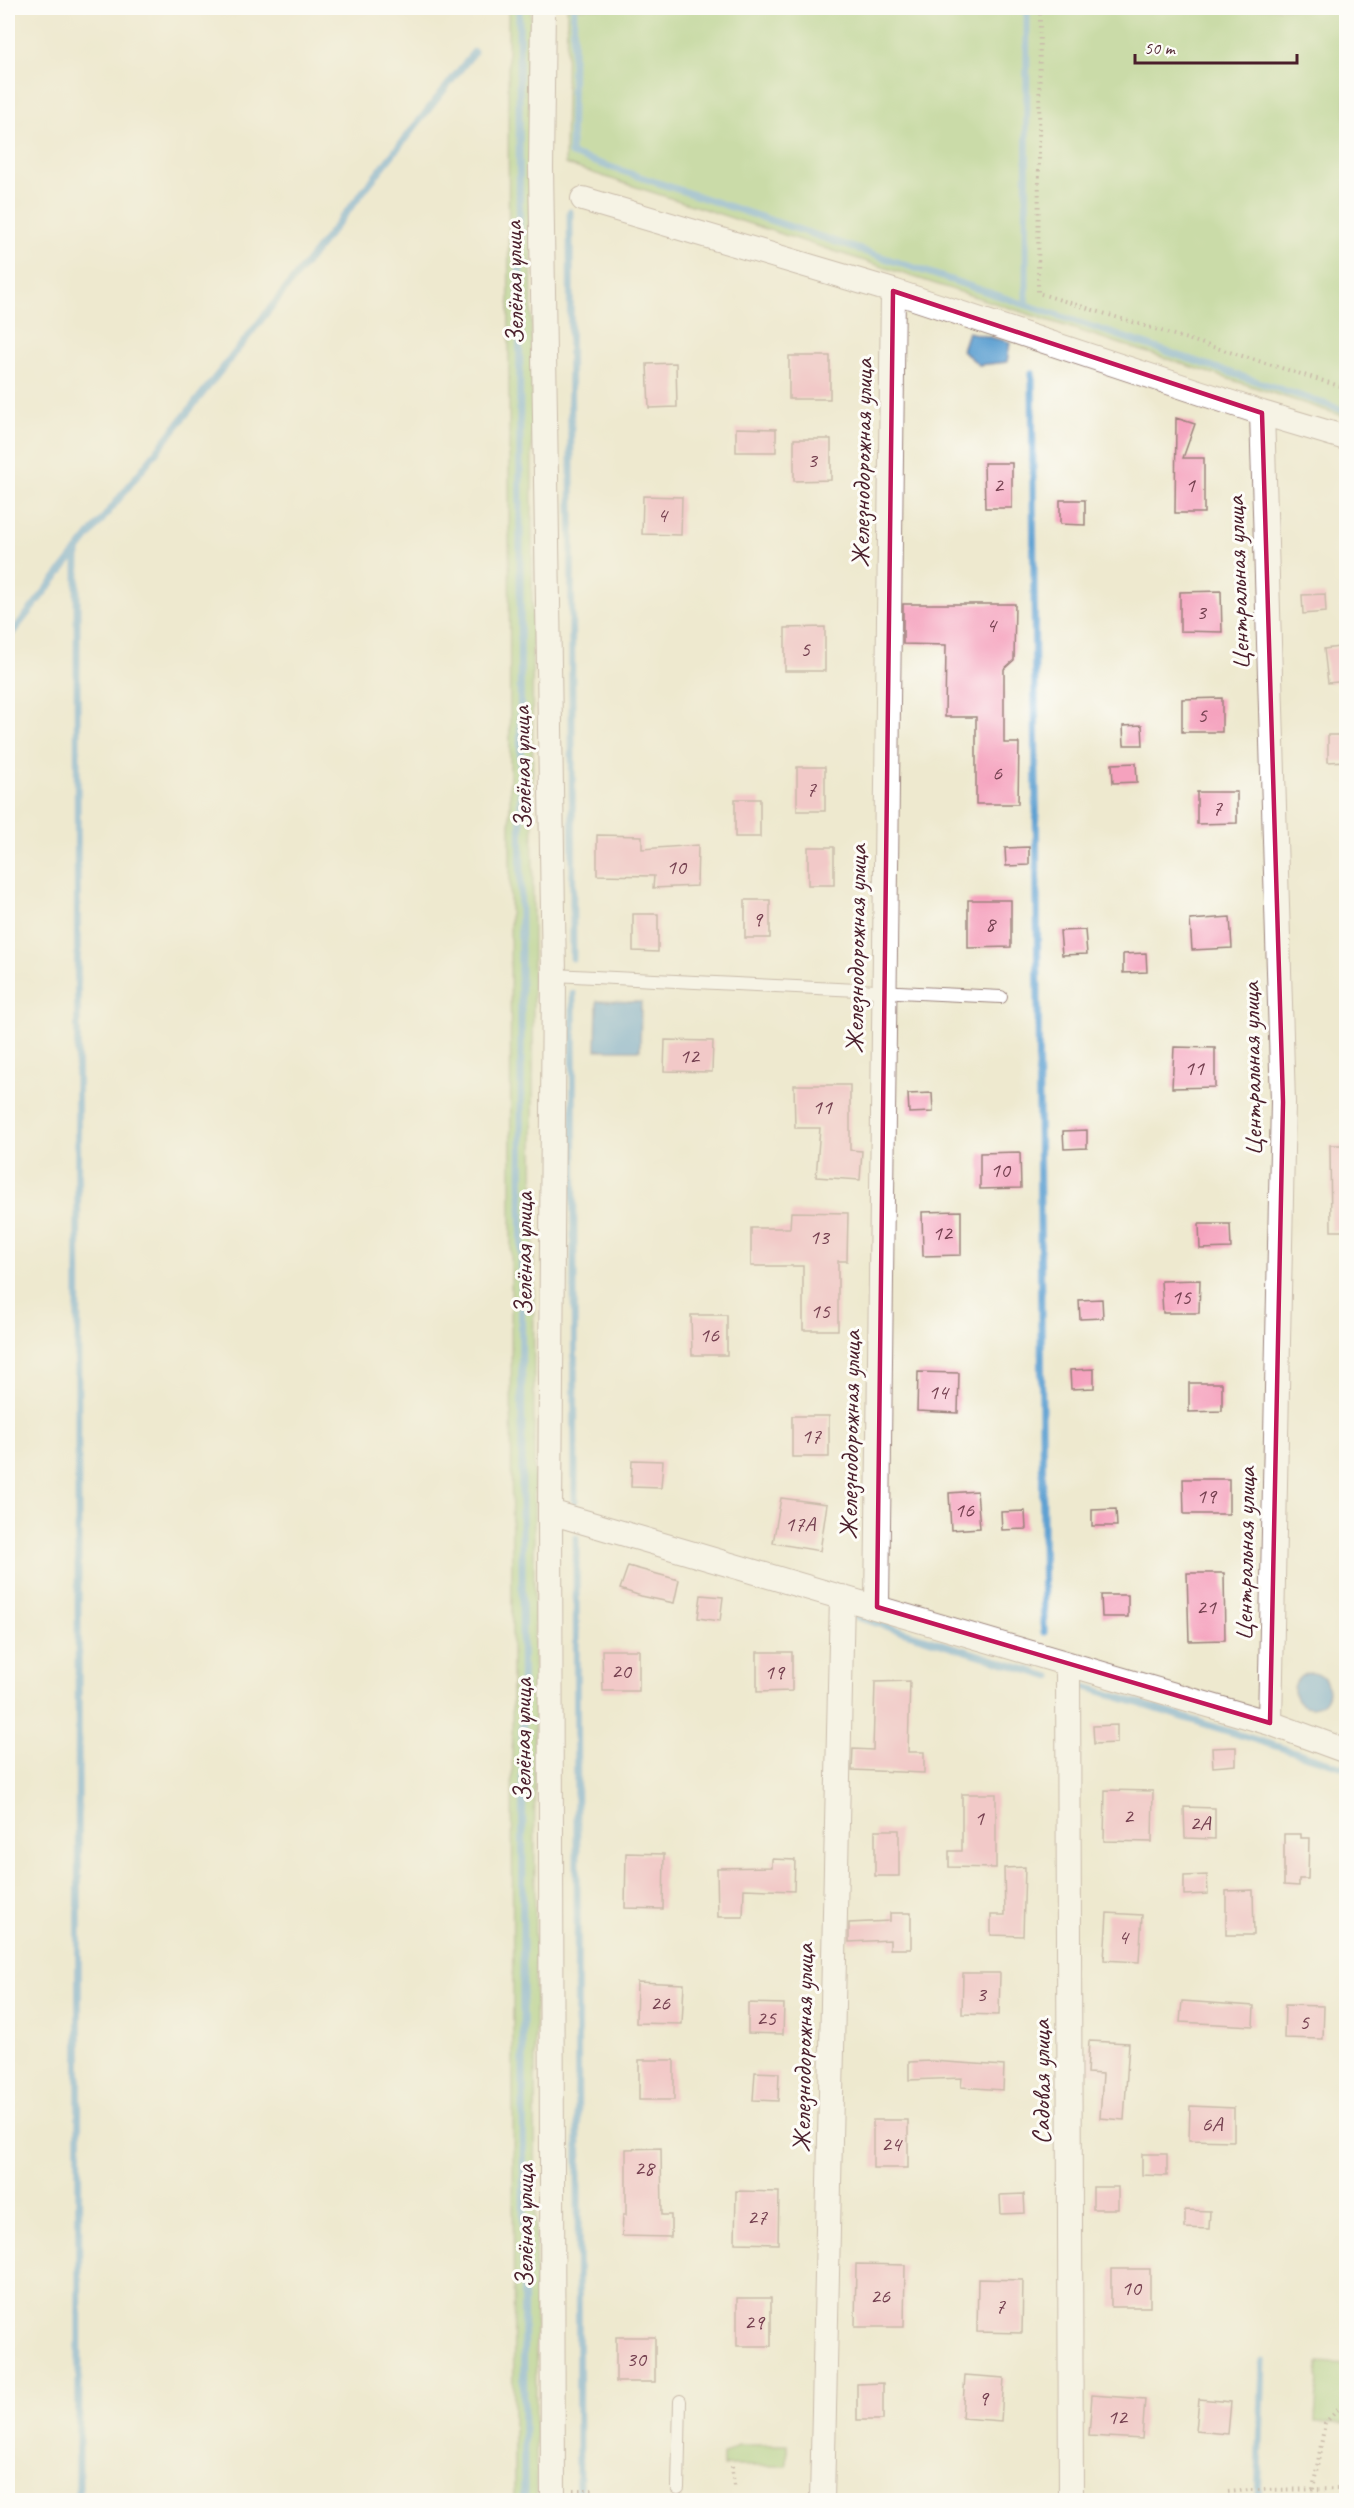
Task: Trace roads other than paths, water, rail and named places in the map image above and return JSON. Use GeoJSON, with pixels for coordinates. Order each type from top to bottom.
{"type":"FeatureCollection","features":[{"type":"Feature","properties":{"kind":"street","name":"Зелёная улица"},"geometry":{"type":"LineString","coordinates":[[543,8],[541,168],[554,975],[550,1512],[553,2500]]}},
{"type":"Feature","properties":{"kind":"street"},"geometry":{"type":"LineString","coordinates":[[583,199],[893,291],[1262,414],[1347,438]]}},
{"type":"Feature","properties":{"kind":"street","name":"Железнодорожная улица"},"geometry":{"type":"LineString","coordinates":[[877,1607],[893,291]]}},
{"type":"Feature","properties":{"kind":"street","name":"Центральная улица"},"geometry":{"type":"LineString","coordinates":[[1262,414],[1283,1102],[1270,1723]]}},
{"type":"Feature","properties":{"kind":"street"},"geometry":{"type":"LineString","coordinates":[[550,1512],[1270,1723],[1347,1751]]}},
{"type":"Feature","properties":{"kind":"street","name":"Железнодорожная улица"},"geometry":{"type":"LineString","coordinates":[[822,2500],[842,1597]]}},
{"type":"Feature","properties":{"kind":"street","name":"Садовая улица"},"geometry":{"type":"LineString","coordinates":[[1068,1664],[1071,2500]]}},
{"type":"Feature","properties":{"kind":"lane"},"geometry":{"type":"LineString","coordinates":[[554,975],[1000,997]]}},
{"type":"Feature","properties":{"kind":"lane"},"geometry":{"type":"LineString","coordinates":[[678,2488],[680,2401]]}},
{"type":"Feature","properties":{"kind":"water"},"geometry":{"type":"Polygon","coordinates":[[[968,332],[1010,342],[1007,362],[979,365],[962,350],[968,332]]]}},
{"type":"Feature","properties":{"kind":"water"},"geometry":{"type":"Polygon","coordinates":[[[597,1001],[641,1002],[640,1050],[596,1050],[597,1001]]]}},
{"type":"Feature","properties":{"kind":"water"},"geometry":{"type":"Polygon","coordinates":[[[1311,1673],[1323,1678],[1328,1690],[1323,1702],[1311,1707],[1299,1702],[1294,1690],[1299,1678],[1311,1673]]]}},
{"type":"Feature","properties":{"kind":"waterway"},"geometry":{"type":"LineString","coordinates":[[519,8],[524,2500]]}},
{"type":"Feature","properties":{"kind":"waterway"},"geometry":{"type":"LineString","coordinates":[[574,8],[571,154],[1346,411]]}},
{"type":"Feature","properties":{"kind":"waterway"},"geometry":{"type":"LineString","coordinates":[[1026,305],[1027,8]]}},
{"type":"Feature","properties":{"kind":"waterway"},"geometry":{"type":"LineString","coordinates":[[8,638],[474,52]]}},
{"type":"Feature","properties":{"kind":"waterway"},"geometry":{"type":"LineString","coordinates":[[570,212],[573,958]]}},
{"type":"Feature","properties":{"kind":"waterway"},"geometry":{"type":"LineString","coordinates":[[1032,373],[1044,1632]]}},
{"type":"Feature","properties":{"kind":"waterway"},"geometry":{"type":"LineString","coordinates":[[77,551],[79,2500]]}},
{"type":"Feature","properties":{"kind":"waterway"},"geometry":{"type":"LineString","coordinates":[[573,994],[575,1501]]}},
{"type":"Feature","properties":{"kind":"waterway"},"geometry":{"type":"LineString","coordinates":[[576,1538],[579,2500]]}},
{"type":"Feature","properties":{"kind":"waterway"},"geometry":{"type":"LineString","coordinates":[[856,1617],[1050,1677]]}},
{"type":"Feature","properties":{"kind":"waterway"},"geometry":{"type":"LineString","coordinates":[[1086,1687],[1346,1768]]}},
{"type":"Feature","properties":{"kind":"waterway"},"geometry":{"type":"LineString","coordinates":[[1258,2500],[1263,2361]]}}]}
